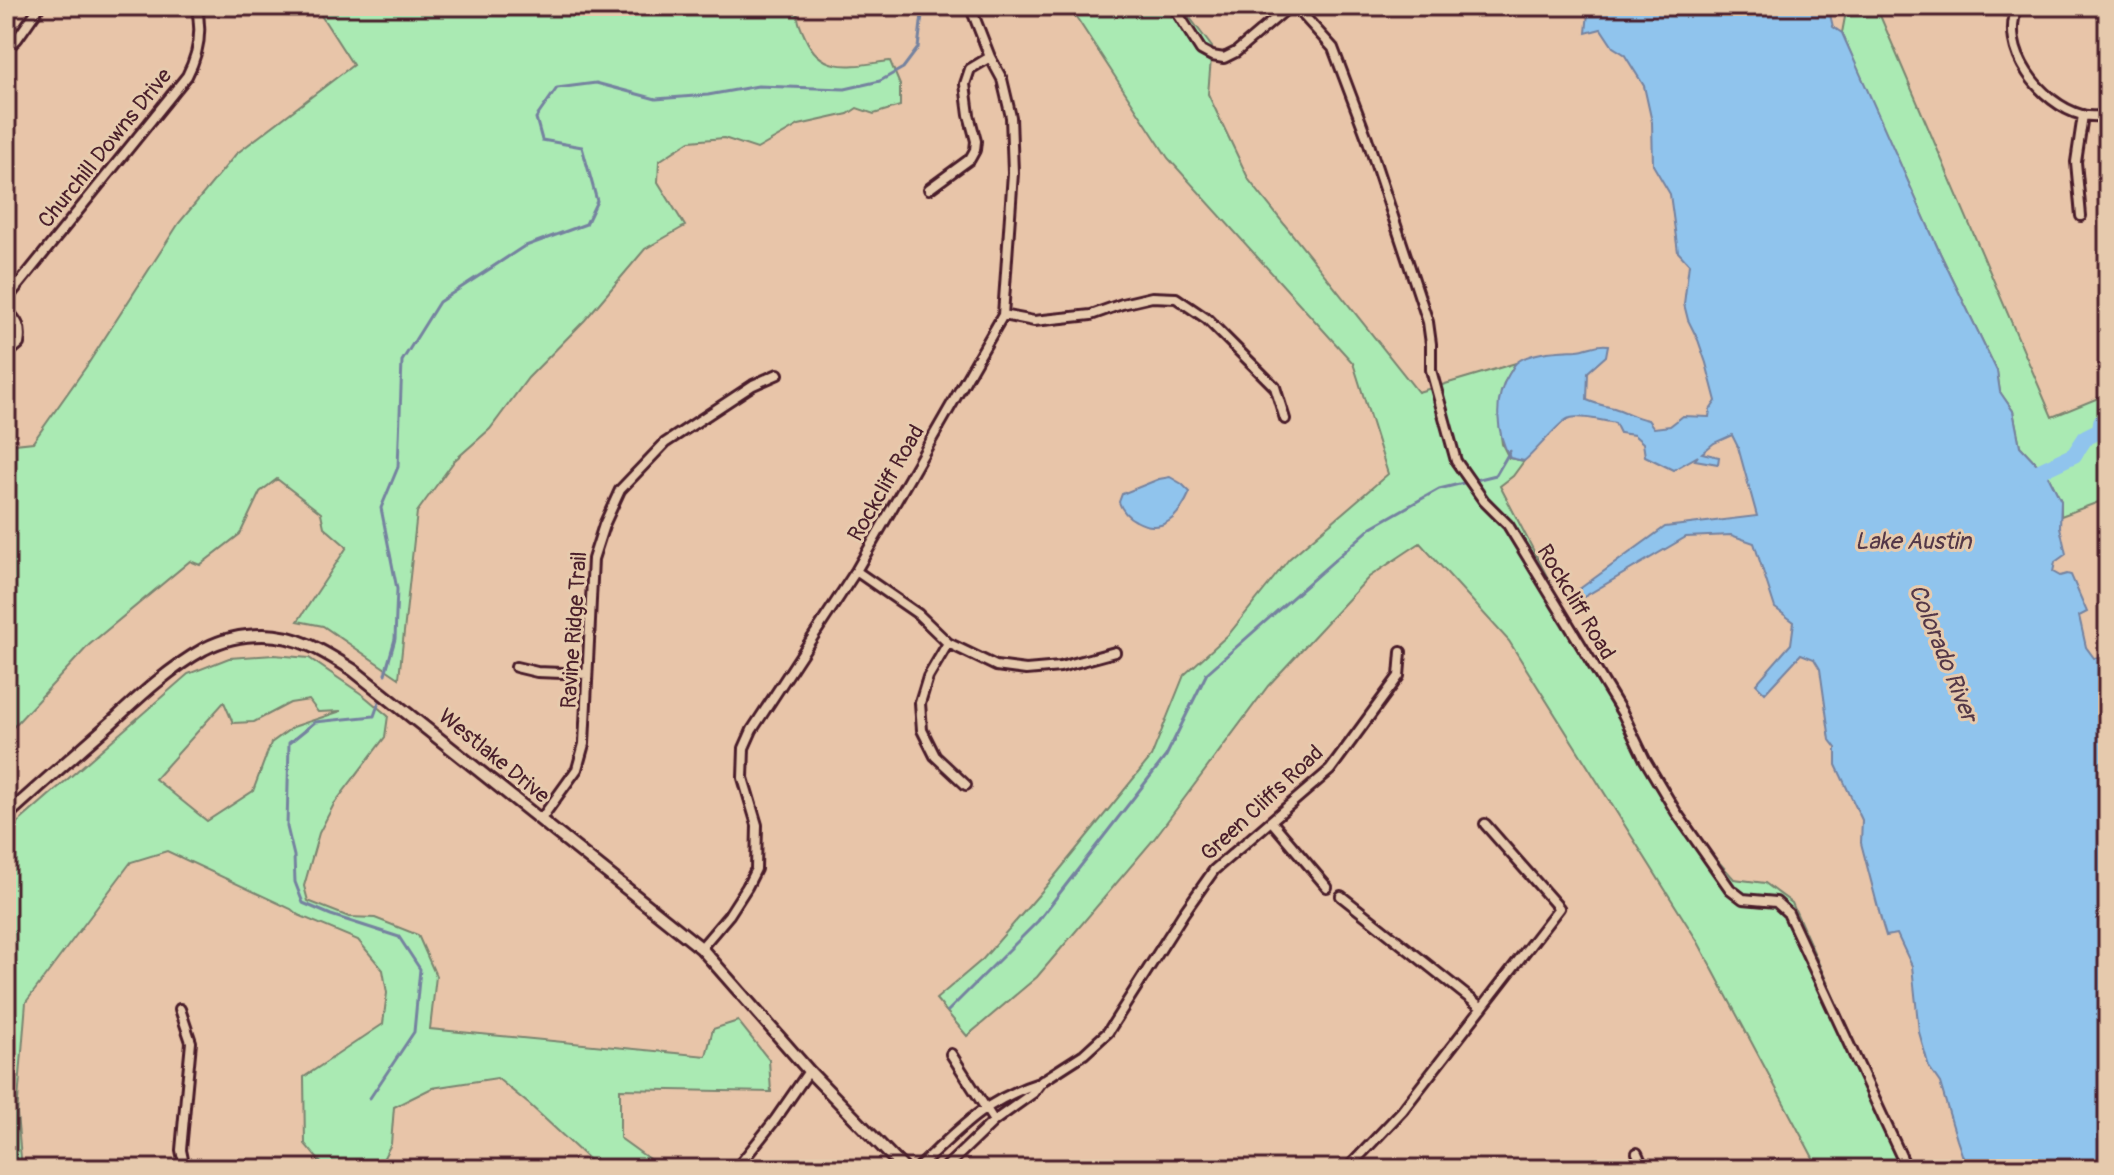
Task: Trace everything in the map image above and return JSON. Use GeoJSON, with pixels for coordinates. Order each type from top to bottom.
{"type":"FeatureCollection","features":[{"type":"Feature","properties":{"kind":"street"},"geometry":{"type":"LineString","coordinates":[[6,49],[17,39],[40,6]]}},
{"type":"Feature","properties":{"kind":"street","name":"Churchill Downs Drive"},"geometry":{"type":"LineString","coordinates":[[6,300],[187,76],[199,44],[200,20],[196,6]]}},
{"type":"Feature","properties":{"kind":"street","name":"Rockcliff Road"},"geometry":{"type":"LineString","coordinates":[[701,948],[729,915],[756,869],[757,825],[743,778],[744,748],[752,730],[856,571],[1003,315],[1013,173],[1011,117],[1002,79],[970,6]]}},
{"type":"Feature","properties":{"kind":"street","name":"Rockcliff Road"},"geometry":{"type":"LineString","coordinates":[[1173,6],[1201,50],[1212,56],[1224,58],[1236,52],[1293,6],[1333,48],[1367,138],[1428,322],[1431,370],[1456,461],[1484,501],[1508,525],[1623,714],[1645,760],[1676,812],[1730,889],[1743,899],[1776,902],[1788,913],[1907,1169]]}},
{"type":"Feature","properties":{"kind":"street"},"geometry":{"type":"LineString","coordinates":[[1987,6],[2016,9],[2016,48],[2030,79],[2044,93],[2062,106],[2083,115],[2108,116]]}},
{"type":"Feature","properties":{"kind":"street"},"geometry":{"type":"LineString","coordinates":[[929,189],[970,159],[975,150],[965,84],[970,69],[990,57]]}},
{"type":"Feature","properties":{"kind":"street"},"geometry":{"type":"LineString","coordinates":[[2081,216],[2076,162],[2083,115]]}},
{"type":"Feature","properties":{"kind":"street"},"geometry":{"type":"LineString","coordinates":[[1003,315],[1034,321],[1091,315],[1152,297],[1176,298],[1207,319],[1275,387],[1285,419]]}},
{"type":"Feature","properties":{"kind":"street"},"geometry":{"type":"LineString","coordinates":[[6,310],[17,321],[21,334],[19,344],[6,355]]}},
{"type":"Feature","properties":{"kind":"street","name":"Ravine Ridge Trail"},"geometry":{"type":"LineString","coordinates":[[541,819],[577,769],[584,744],[593,559],[620,490],[665,443],[753,385],[778,374]]}},
{"type":"Feature","properties":{"kind":"street"},"geometry":{"type":"LineString","coordinates":[[856,571],[918,614],[948,643],[996,666],[1026,670],[1060,667],[1115,652]]}},
{"type":"Feature","properties":{"kind":"street","name":"Westlake Drive"},"geometry":{"type":"LineString","coordinates":[[6,816],[132,703],[179,665],[206,648],[229,639],[261,635],[302,641],[353,670],[701,948],[809,1071],[904,1169]]}},
{"type":"Feature","properties":{"kind":"street"},"geometry":{"type":"LineString","coordinates":[[948,643],[928,677],[920,703],[922,730],[935,756],[966,785]]}},
{"type":"Feature","properties":{"kind":"street","name":"Green Cliffs Road"},"geometry":{"type":"LineString","coordinates":[[917,1169],[966,1122],[993,1102],[1042,1081],[1084,1054],[1108,1032],[1214,870],[1330,770],[1399,676],[1401,652]]}},
{"type":"Feature","properties":{"kind":"street"},"geometry":{"type":"LineString","coordinates":[[516,667],[537,672],[587,674]]}},
{"type":"Feature","properties":{"kind":"street"},"geometry":{"type":"LineString","coordinates":[[1272,822],[1327,887]]}},
{"type":"Feature","properties":{"kind":"street"},"geometry":{"type":"LineString","coordinates":[[1347,1169],[1402,1111],[1559,908],[1485,824]]}},
{"type":"Feature","properties":{"kind":"street"},"geometry":{"type":"LineString","coordinates":[[1341,896],[1482,1008]]}},
{"type":"Feature","properties":{"kind":"street"},"geometry":{"type":"LineString","coordinates":[[180,1009],[191,1042],[181,1150],[185,1169]]}},
{"type":"Feature","properties":{"kind":"street"},"geometry":{"type":"LineString","coordinates":[[951,1054],[994,1121]]}},
{"type":"Feature","properties":{"kind":"street"},"geometry":{"type":"LineString","coordinates":[[736,1169],[809,1071]]}},
{"type":"Feature","properties":{"kind":"street","name":"Green Cliffs Road"},"geometry":{"type":"LineString","coordinates":[[944,1169],[994,1121],[1033,1093],[1042,1081]]}},
{"type":"Feature","properties":{"kind":"street"},"geometry":{"type":"LineString","coordinates":[[1637,1153],[1644,1169]]}},
{"type":"Feature","properties":{"kind":"green space"},"geometry":{"type":"Polygon","coordinates":[[[315,6],[798,6],[802,29],[820,58],[840,65],[890,61],[900,85],[900,106],[874,114],[857,108],[848,114],[799,125],[757,149],[724,138],[690,141],[659,161],[658,182],[685,226],[645,249],[585,320],[528,378],[490,429],[455,460],[417,512],[399,678],[323,626],[298,621],[347,547],[324,527],[321,513],[277,479],[260,492],[240,534],[200,565],[190,561],[89,645],[6,735],[6,445],[33,442],[86,367],[179,223],[236,154],[353,65],[315,6]]]}},
{"type":"Feature","properties":{"kind":"green space"},"geometry":{"type":"Polygon","coordinates":[[[1069,6],[1181,6],[1212,47],[1208,94],[1249,180],[1418,392],[1516,363],[1504,383],[1501,436],[1509,458],[1524,461],[1513,476],[1500,486],[1564,609],[1621,702],[1669,792],[1709,851],[1734,879],[1765,883],[1792,903],[1910,1169],[1819,1169],[1698,942],[1509,641],[1420,543],[1369,577],[1268,686],[1154,839],[1037,977],[967,1036],[936,999],[983,959],[1151,757],[1184,675],[1229,634],[1289,559],[1388,474],[1353,363],[1168,158],[1069,6]]]}},
{"type":"Feature","properties":{"kind":"green space"},"geometry":{"type":"Polygon","coordinates":[[[1841,6],[1876,6],[2052,417],[2108,394],[2108,507],[2104,500],[2061,516],[2061,501],[2049,477],[2020,446],[2013,411],[2000,392],[1997,371],[1940,253],[1842,33],[1845,17],[1841,6]]]}},
{"type":"Feature","properties":{"kind":"green space"},"geometry":{"type":"Polygon","coordinates":[[[274,655],[309,658],[388,716],[385,737],[334,804],[319,833],[304,886],[308,901],[349,917],[375,918],[418,935],[436,976],[430,1029],[706,1056],[713,1029],[738,1021],[769,1060],[771,1092],[620,1089],[620,1138],[663,1169],[599,1169],[497,1078],[432,1088],[394,1107],[391,1144],[378,1169],[326,1169],[305,1144],[304,1077],[383,1024],[387,993],[383,970],[358,940],[298,915],[167,851],[131,862],[26,1002],[17,1114],[22,1169],[6,1169],[6,833],[188,674],[229,658],[274,655]],[[309,700],[290,703],[254,722],[233,723],[224,702],[155,779],[207,821],[253,791],[271,743],[293,727],[341,711],[318,712],[309,700]]]}},
{"type":"Feature","properties":{"kind":"water","name":"Lake Austin"},"geometry":{"type":"Polygon","coordinates":[[[1587,6],[1828,6],[1833,27],[1842,33],[1940,253],[1997,371],[2000,392],[2013,411],[2020,446],[2049,477],[2061,501],[2060,527],[2066,554],[2055,562],[2053,572],[2060,576],[2071,575],[2087,612],[2079,616],[2086,647],[2094,658],[2100,657],[2108,672],[2108,1169],[1967,1169],[1940,1083],[1929,1067],[1919,1032],[1912,966],[1897,934],[1886,936],[1882,923],[1861,843],[1862,820],[1836,765],[1836,748],[1830,740],[1820,669],[1814,659],[1801,654],[1765,693],[1756,684],[1791,644],[1794,622],[1775,608],[1754,543],[1731,535],[1686,537],[1582,598],[1578,590],[1665,527],[1757,516],[1732,435],[1714,443],[1702,453],[1719,457],[1718,464],[1695,460],[1698,456],[1673,470],[1645,456],[1643,443],[1634,435],[1620,433],[1615,423],[1587,418],[1566,420],[1524,461],[1510,458],[1505,448],[1499,427],[1500,394],[1516,363],[1537,354],[1608,345],[1606,356],[1588,372],[1587,400],[1648,420],[1654,428],[1670,426],[1683,416],[1709,417],[1716,401],[1706,363],[1684,304],[1689,264],[1678,252],[1670,194],[1653,165],[1652,122],[1644,86],[1624,54],[1613,47],[1601,29],[1586,33],[1587,6]]]}},
{"type":"Feature","properties":{"kind":"water"},"geometry":{"type":"Polygon","coordinates":[[[1170,477],[1190,492],[1176,515],[1154,526],[1128,516],[1119,502],[1122,494],[1170,477]]]}},
{"type":"Feature","properties":{"kind":"waterway"},"geometry":{"type":"LineString","coordinates":[[385,674],[395,639],[397,589],[381,508],[398,467],[402,361],[439,302],[523,247],[586,224],[597,201],[582,147],[542,140],[536,118],[557,88],[596,83],[656,99],[708,95],[758,86],[845,89],[880,81],[903,68],[918,48],[923,6]]}},
{"type":"Feature","properties":{"kind":"waterway"},"geometry":{"type":"LineString","coordinates":[[2025,478],[2074,455],[2086,437],[2100,430],[2101,422],[2108,420]]}},
{"type":"Feature","properties":{"kind":"waterway"},"geometry":{"type":"LineString","coordinates":[[948,1011],[1038,921],[1166,756],[1207,673],[1372,527],[1439,489],[1496,475],[1510,451]]}},
{"type":"Feature","properties":{"kind":"waterway"},"geometry":{"type":"LineString","coordinates":[[370,1098],[414,1032],[420,969],[399,937],[303,903],[295,882],[294,856],[287,827],[289,743],[315,722],[374,716],[379,702]]}},
{"type":"Feature","properties":{"kind":"water label","name":"Colorado River"},"geometry":{"type":"Point","coordinates":[1943,653]}}]}
